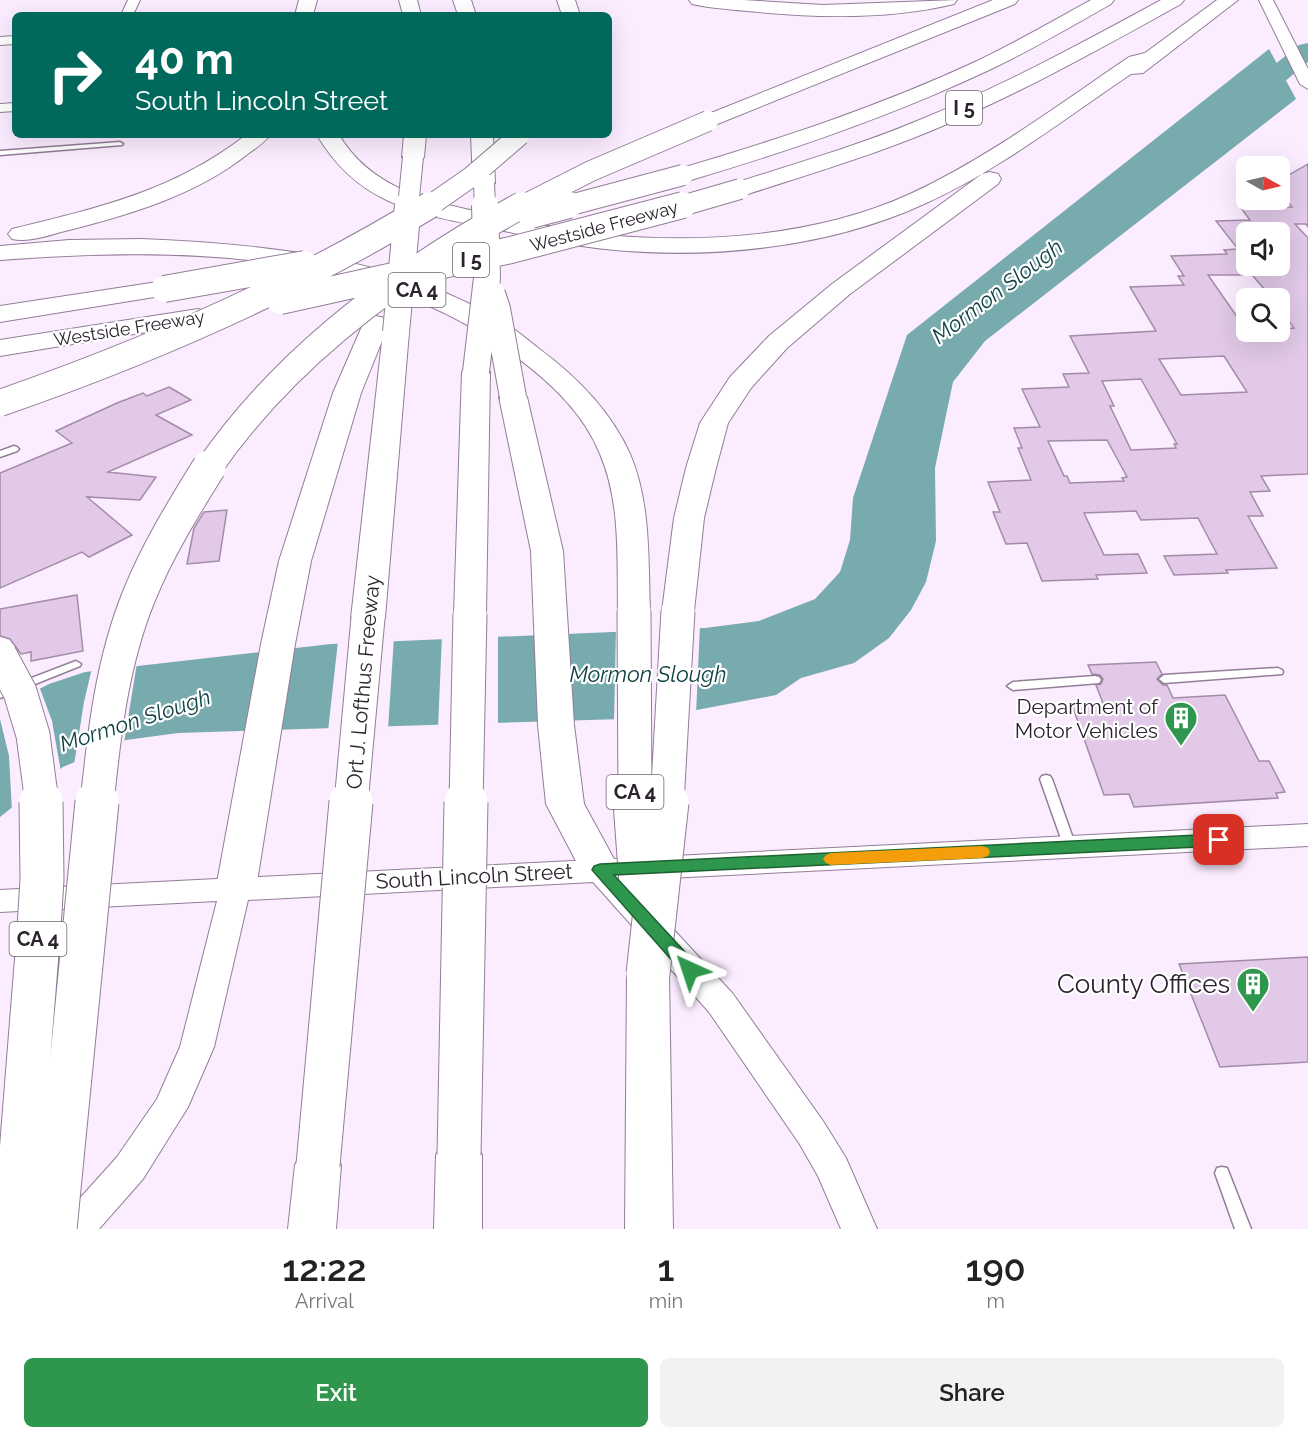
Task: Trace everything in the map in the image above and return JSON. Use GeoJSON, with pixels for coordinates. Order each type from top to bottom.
{"type":"FeatureCollection","features":[{"type":"Feature","properties":{"kind":"highway"},"geometry":{"type":"LineString","coordinates":[[698,0],[782,10],[829,11],[878,9],[948,0]]}},
{"type":"Feature","properties":{"kind":"highway"},"geometry":{"type":"LineString","coordinates":[[55,1229],[103,743],[111,695],[122,649],[152,565],[187,499],[221,450],[263,400],[326,340],[395,286],[480,229],[550,191],[619,158],[1009,0]]}},
{"type":"Feature","properties":{"kind":"highway","name":"Westside Freeway"},"geometry":{"type":"LineString","coordinates":[[0,315],[164,289],[441,236],[683,175],[828,128],[950,81],[982,67],[1105,0]]}},
{"type":"Feature","properties":{"kind":"highway","name":"Westside Freeway"},"geometry":{"type":"LineString","coordinates":[[0,348],[198,317],[340,289],[622,223],[740,189],[840,157],[951,114],[1051,68],[1175,0]]}},
{"type":"Feature","properties":{"kind":"highway"},"geometry":{"type":"LineString","coordinates":[[648,974],[667,801],[678,611],[689,518],[714,423],[740,383],[778,342],[841,289],[1222,5]]}},
{"type":"Feature","properties":{"kind":"highway"},"geometry":{"type":"LineString","coordinates":[[329,138],[334,149],[359,176],[389,193],[442,211],[555,235],[604,242],[655,244],[739,241],[828,228],[884,212],[915,200],[971,169],[1136,61],[1152,57]]}},
{"type":"Feature","properties":{"kind":"highway"},"geometry":{"type":"LineString","coordinates":[[0,238],[80,220],[166,191],[219,165],[255,138]]}},
{"type":"Feature","properties":{"kind":"highway"},"geometry":{"type":"LineString","coordinates":[[458,1229],[476,372],[487,278],[482,138]]}},
{"type":"Feature","properties":{"kind":"highway"},"geometry":{"type":"LineString","coordinates":[[0,403],[181,334],[308,274],[429,206],[484,167],[517,138]]}},
{"type":"Feature","properties":{"kind":"highway","name":"Ort J. Lofthus Freeway"},"geometry":{"type":"LineString","coordinates":[[312,1229],[368,618],[386,328],[405,253],[414,146]]}},
{"type":"Feature","properties":{"kind":"highway","name":"CA 4"},"geometry":{"type":"LineString","coordinates":[[0,253],[135,245],[262,255],[382,279],[446,302],[484,322],[518,343],[561,379],[580,400],[614,452],[629,500],[634,610],[635,819],[648,974],[649,1229]]}},
{"type":"Feature","properties":{"kind":"highway"},"geometry":{"type":"LineString","coordinates":[[487,278],[497,309],[513,397],[547,551],[556,725],[565,804],[600,870]]}},
{"type":"Feature","properties":{"kind":"highway"},"geometry":{"type":"LineString","coordinates":[[236,888],[287,594],[304,525],[347,393],[386,328]]}},
{"type":"Feature","properties":{"kind":"highway","name":"CA 4"},"geometry":{"type":"LineString","coordinates":[[0,655],[16,685],[36,745],[40,778],[42,845],[40,919],[15,1229]]}},
{"type":"Feature","properties":{"kind":"street"},"geometry":{"type":"LineString","coordinates":[[1266,0],[1286,40],[1304,68],[1308,84]]}},
{"type":"Feature","properties":{"kind":"street","name":"South Lincoln Street"},"geometry":{"type":"LineString","coordinates":[[0,901],[1308,835]]}},
{"type":"Feature","properties":{"kind":"street"},"geometry":{"type":"LineString","coordinates":[[600,870],[721,1003],[811,1132],[833,1169],[859,1229]]}},
{"type":"Feature","properties":{"kind":"street"},"geometry":{"type":"LineString","coordinates":[[76,1229],[130,1168],[171,1107],[197,1047],[208,992],[236,888]]}},
{"type":"Feature","properties":{"kind":"lane"},"geometry":{"type":"LineString","coordinates":[[0,153],[120,144]]}},
{"type":"Feature","properties":{"kind":"lane"},"geometry":{"type":"LineString","coordinates":[[0,454],[14,449]]}},
{"type":"Feature","properties":{"kind":"lane"},"geometry":{"type":"LineString","coordinates":[[0,694],[76,664]]}},
{"type":"Feature","properties":{"kind":"lane"},"geometry":{"type":"LineString","coordinates":[[1164,679],[1278,672]]}},
{"type":"Feature","properties":{"kind":"lane"},"geometry":{"type":"LineString","coordinates":[[1013,686],[1095,680]]}},
{"type":"Feature","properties":{"kind":"lane"},"geometry":{"type":"LineString","coordinates":[[1046,779],[1070,848]]}},
{"type":"Feature","properties":{"kind":"lane"},"geometry":{"type":"LineString","coordinates":[[1222,1173],[1243,1229]]}},
{"type":"Feature","properties":{"kind":"water"},"geometry":{"type":"Polygon","coordinates":[[[1269,49],[1296,99],[985,341],[953,382],[935,468],[936,541],[926,582],[911,610],[889,638],[854,663],[801,678],[776,695],[654,718],[178,733],[126,740],[63,767],[0,817],[0,709],[49,684],[85,672],[331,644],[705,628],[759,621],[815,599],[840,572],[850,540],[853,498],[907,335],[1269,49]]]}},
{"type":"Feature","properties":{"kind":"pier"},"geometry":{"type":"Polygon","coordinates":[[[700,625],[696,715],[654,721],[614,722],[616,628],[700,625]]]}},
{"type":"Feature","properties":{"kind":"pier"},"geometry":{"type":"Polygon","coordinates":[[[498,633],[498,726],[438,728],[442,635],[498,633]]]}},
{"type":"Feature","properties":{"kind":"pier"},"geometry":{"type":"Polygon","coordinates":[[[394,637],[388,729],[328,731],[338,641],[394,637]]]}},
{"type":"Feature","properties":{"kind":"pier"},"geometry":{"type":"Polygon","coordinates":[[[137,663],[124,743],[74,765],[92,668],[137,663]]]}},
{"type":"Feature","properties":{"kind":"pier"},"geometry":{"type":"Polygon","coordinates":[[[39,686],[52,721],[61,772],[12,811],[9,756],[0,719],[0,706],[39,686]]]}},
{"type":"Feature","properties":{"kind":"building"},"geometry":{"type":"Polygon","coordinates":[[[1308,164],[1308,227],[1306,224],[1295,224],[1308,238],[1308,474],[1261,476],[1270,491],[1250,492],[1263,516],[1248,516],[1277,568],[1174,575],[1164,556],[1217,554],[1198,518],[1141,520],[1136,511],[1084,513],[1104,555],[1138,554],[1147,573],[1096,575],[1098,579],[1042,581],[1027,543],[1006,544],[993,512],[1000,512],[988,482],[1031,480],[1018,448],[1022,448],[1014,428],[1040,427],[1022,389],[1069,387],[1063,374],[1089,373],[1070,336],[1156,331],[1130,287],[1184,285],[1178,276],[1184,276],[1171,256],[1227,254],[1224,250],[1236,249],[1236,275],[1208,275],[1236,315],[1236,342],[1290,342],[1290,328],[1294,328],[1290,323],[1290,288],[1263,288],[1253,276],[1290,276],[1290,222],[1236,222],[1236,246],[1216,221],[1250,220],[1242,210],[1290,210],[1292,207],[1290,204],[1290,174],[1308,164]],[[1224,356],[1159,359],[1181,395],[1247,392],[1224,356]],[[1141,379],[1102,381],[1114,406],[1110,406],[1131,450],[1176,448],[1174,444],[1177,444],[1141,379]],[[1107,440],[1048,441],[1064,476],[1067,476],[1070,483],[1124,481],[1122,478],[1127,477],[1107,440]]]}},
{"type":"Feature","properties":{"kind":"building"},"geometry":{"type":"Polygon","coordinates":[[[169,387],[191,400],[156,415],[192,435],[108,472],[156,477],[140,500],[87,497],[132,535],[89,557],[82,552],[0,588],[0,473],[72,443],[56,431],[117,403],[143,393],[147,396],[169,387]]]}},
{"type":"Feature","properties":{"kind":"building"},"geometry":{"type":"Polygon","coordinates":[[[227,510],[219,561],[187,564],[194,528],[204,512],[227,510]]]}},
{"type":"Feature","properties":{"kind":"building"},"geometry":{"type":"Polygon","coordinates":[[[77,595],[83,651],[31,661],[31,652],[21,654],[10,639],[0,636],[0,609],[77,595]]]}},
{"type":"Feature","properties":{"kind":"building","name":"Department of Motor Vehicles"},"geometry":{"type":"Polygon","coordinates":[[[1156,662],[1162,674],[1157,679],[1163,685],[1167,685],[1173,698],[1225,695],[1259,761],[1269,761],[1285,792],[1276,793],[1278,798],[1134,807],[1129,794],[1104,795],[1072,705],[1103,703],[1096,685],[1101,684],[1103,679],[1100,675],[1092,674],[1088,665],[1156,662]]]}},
{"type":"Feature","properties":{"kind":"building","name":"County Offices"},"geometry":{"type":"Polygon","coordinates":[[[1308,957],[1308,1062],[1220,1067],[1179,964],[1308,957]]]}},
{"type":"Feature","properties":{"kind":"waterway","name":"Mormon Slough"},"geometry":{"type":"LineString","coordinates":[[1237,108],[1308,50]]}},
{"type":"Feature","properties":{"kind":"slow traffic"},"geometry":{"type":"LineString","coordinates":[[831,859],[982,852]]}},
{"type":"Feature","properties":{"kind":"place","name":"Department of Motor Vehicles"},"geometry":{"type":"Point","coordinates":[1181,747]}},
{"type":"Feature","properties":{"kind":"place","name":"County Offices"},"geometry":{"type":"Point","coordinates":[1253,1013]}},
{"type":"Feature","properties":{"kind":"route"},"geometry":{"type":"LineString","coordinates":[[690,970],[600,870],[1219,840]]}}]}
